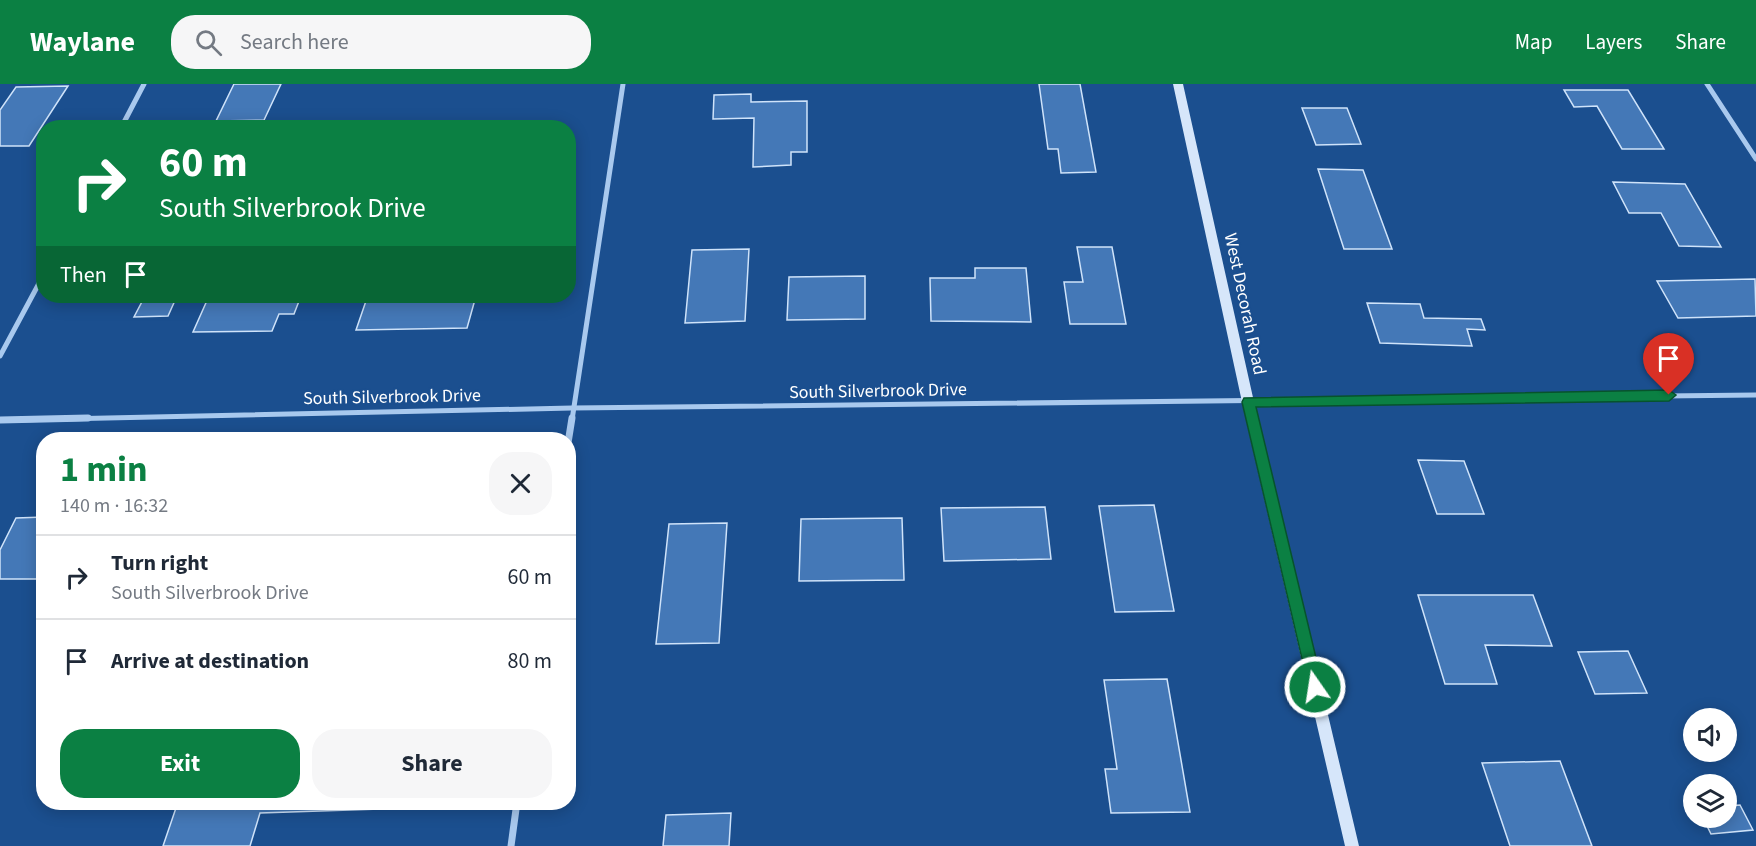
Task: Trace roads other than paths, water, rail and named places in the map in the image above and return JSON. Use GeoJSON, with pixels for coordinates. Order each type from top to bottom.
{"type":"FeatureCollection","features":[{"type":"Feature","properties":{"kind":"street"},"geometry":{"type":"LineString","coordinates":[[125,120],[144,84]]}},
{"type":"Feature","properties":{"kind":"street"},"geometry":{"type":"LineString","coordinates":[[570,432],[623,84]]}},
{"type":"Feature","properties":{"kind":"street","name":"West Decorah Road"},"geometry":{"type":"LineString","coordinates":[[1178,84],[1248,402],[1352,846]]}},
{"type":"Feature","properties":{"kind":"street"},"geometry":{"type":"LineString","coordinates":[[1707,84],[1756,159]]}},
{"type":"Feature","properties":{"kind":"street"},"geometry":{"type":"LineString","coordinates":[[0,356],[36,289]]}},
{"type":"Feature","properties":{"kind":"street","name":"South Silverbrook Drive"},"geometry":{"type":"LineString","coordinates":[[0,420],[573,408],[1756,395]]}},
{"type":"Feature","properties":{"kind":"street"},"geometry":{"type":"LineString","coordinates":[[511,846],[516,810]]}}]}
